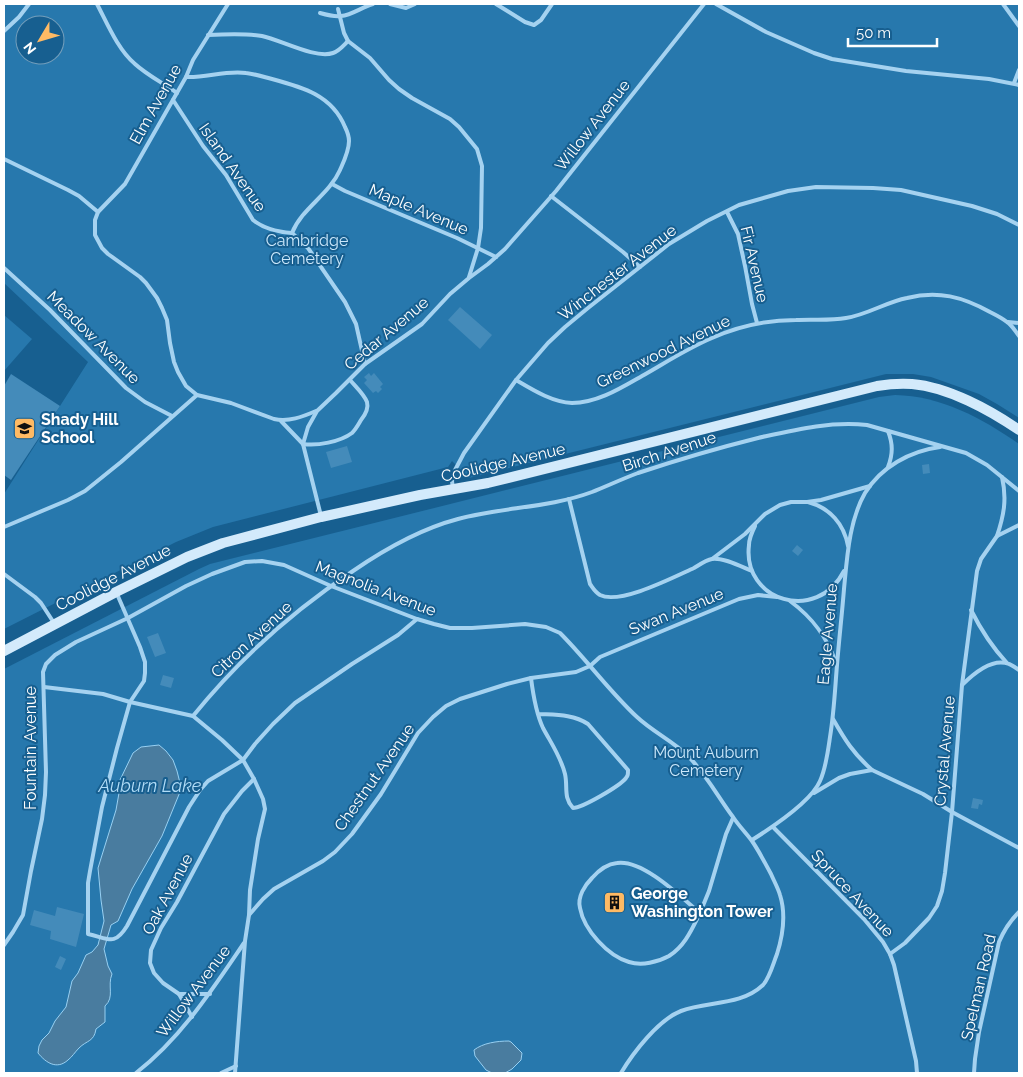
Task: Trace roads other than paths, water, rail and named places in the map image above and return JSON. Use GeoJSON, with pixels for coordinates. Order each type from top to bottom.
{"type":"FeatureCollection","features":[{"type":"Feature","properties":{"kind":"street","name":"Coolidge Avenue"},"geometry":{"type":"LineString","coordinates":[[4,651],[54,623],[205,549],[237,539],[321,517],[420,495],[488,483],[877,386],[894,383],[933,388],[972,402],[1019,430]]}},
{"type":"Feature","properties":{"kind":"lane"},"geometry":{"type":"LineString","coordinates":[[4,31],[30,4]]}},
{"type":"Feature","properties":{"kind":"lane"},"geometry":{"type":"LineString","coordinates":[[97,4],[122,49],[133,62],[177,93]]}},
{"type":"Feature","properties":{"kind":"lane","name":"Elm Avenue"},"geometry":{"type":"LineString","coordinates":[[98,212],[125,184],[186,78],[193,60],[228,4]]}},
{"type":"Feature","properties":{"kind":"lane"},"geometry":{"type":"LineString","coordinates":[[320,13],[345,16],[373,4]]}},
{"type":"Feature","properties":{"kind":"lane"},"geometry":{"type":"LineString","coordinates":[[390,4],[406,8],[416,4]]}},
{"type":"Feature","properties":{"kind":"lane"},"geometry":{"type":"LineString","coordinates":[[496,4],[525,22],[534,25],[541,20],[552,4]]}},
{"type":"Feature","properties":{"kind":"lane","name":"Willow Avenue"},"geometry":{"type":"LineString","coordinates":[[496,257],[514,240],[551,196],[704,4]]}},
{"type":"Feature","properties":{"kind":"lane"},"geometry":{"type":"LineString","coordinates":[[716,4],[773,35],[832,59],[906,71],[990,79],[1019,85]]}},
{"type":"Feature","properties":{"kind":"lane"},"geometry":{"type":"LineString","coordinates":[[1003,4],[1019,26]]}},
{"type":"Feature","properties":{"kind":"lane"},"geometry":{"type":"LineString","coordinates":[[338,10],[348,41],[370,58],[399,89],[459,127],[477,149],[482,166],[481,228],[478,248],[468,278]]}},
{"type":"Feature","properties":{"kind":"lane"},"geometry":{"type":"LineString","coordinates":[[208,35],[258,35],[312,52],[326,54],[336,52],[348,41]]}},
{"type":"Feature","properties":{"kind":"lane"},"geometry":{"type":"LineString","coordinates":[[1014,83],[1019,70]]}},
{"type":"Feature","properties":{"kind":"lane"},"geometry":{"type":"LineString","coordinates":[[186,78],[246,72],[291,84],[309,90],[323,98],[343,122],[350,139],[339,172],[332,184],[298,221],[292,233],[308,248],[346,302],[356,324],[365,364]]}},
{"type":"Feature","properties":{"kind":"lane","name":"Island Avenue"},"geometry":{"type":"LineString","coordinates":[[173,100],[203,146],[226,175],[253,220],[271,229],[292,233]]}},
{"type":"Feature","properties":{"kind":"lane"},"geometry":{"type":"LineString","coordinates":[[4,160],[79,196],[98,212],[94,228],[98,241],[108,254],[140,277],[157,298],[167,320],[172,352],[178,372],[186,386],[197,395],[231,403],[281,421],[302,417],[317,411]]}},
{"type":"Feature","properties":{"kind":"lane","name":"Maple Avenue"},"geometry":{"type":"LineString","coordinates":[[332,184],[345,192],[457,238],[496,257]]}},
{"type":"Feature","properties":{"kind":"lane","name":"Winchester Avenue"},"geometry":{"type":"LineString","coordinates":[[453,489],[454,472],[460,459],[516,380],[548,343],[669,244],[707,221],[739,205],[788,191],[816,187],[901,190],[972,206],[997,214],[1019,225]]}},
{"type":"Feature","properties":{"kind":"lane"},"geometry":{"type":"LineString","coordinates":[[551,196],[640,266]]}},
{"type":"Feature","properties":{"kind":"lane","name":"Fir Avenue"},"geometry":{"type":"LineString","coordinates":[[727,212],[738,234],[757,323]]}},
{"type":"Feature","properties":{"kind":"lane","name":"Cedar Avenue"},"geometry":{"type":"LineString","coordinates":[[317,411],[365,364],[422,324],[450,294],[496,257]]}},
{"type":"Feature","properties":{"kind":"lane","name":"Meadow Avenue"},"geometry":{"type":"LineString","coordinates":[[4,268],[43,304],[126,388],[146,402],[172,416]]}},
{"type":"Feature","properties":{"kind":"lane","name":"Greenwood Avenue"},"geometry":{"type":"LineString","coordinates":[[516,380],[545,396],[560,401],[572,403],[588,401],[606,395],[710,338],[733,329],[757,323],[847,318],[861,315],[905,298],[922,295],[937,294],[965,300],[1008,322],[1019,336]]}},
{"type":"Feature","properties":{"kind":"lane"},"geometry":{"type":"LineString","coordinates":[[1008,322],[1019,323]]}},
{"type":"Feature","properties":{"kind":"lane"},"geometry":{"type":"LineString","coordinates":[[303,444],[323,444],[344,437],[356,429],[367,411],[368,405],[363,395],[350,380]]}},
{"type":"Feature","properties":{"kind":"lane"},"geometry":{"type":"LineString","coordinates":[[4,527],[85,491],[115,468],[197,395]]}},
{"type":"Feature","properties":{"kind":"lane"},"geometry":{"type":"LineString","coordinates":[[303,444],[308,427],[317,411]]}},
{"type":"Feature","properties":{"kind":"lane"},"geometry":{"type":"LineString","coordinates":[[281,421],[303,444],[321,517]]}},
{"type":"Feature","properties":{"kind":"lane","name":"Birch Avenue"},"geometry":{"type":"LineString","coordinates":[[331,586],[395,544],[439,524],[480,514],[570,499],[678,460],[784,432],[821,425],[853,423],[867,425],[966,453],[977,458],[1019,492]]}},
{"type":"Feature","properties":{"kind":"lane"},"geometry":{"type":"LineString","coordinates":[[888,431],[892,440],[893,450],[888,468]]}},
{"type":"Feature","properties":{"kind":"lane","name":"Eagle Avenue"},"geometry":{"type":"LineString","coordinates":[[752,840],[773,827],[810,796],[820,781],[823,772],[833,719],[846,565],[856,513],[865,494],[870,486],[888,468],[899,461],[922,450],[944,446]]}},
{"type":"Feature","properties":{"kind":"lane","name":"Crystal Avenue"},"geometry":{"type":"LineString","coordinates":[[890,954],[905,943],[929,918],[937,906],[942,891],[952,812],[962,685],[976,571],[981,559],[996,536],[1004,510],[1002,477]]}},
{"type":"Feature","properties":{"kind":"lane"},"geometry":{"type":"LineString","coordinates":[[570,499],[590,584],[594,591],[601,596],[613,597],[634,594],[712,559],[745,534],[765,514],[780,505],[791,502],[821,500],[870,486]]}},
{"type":"Feature","properties":{"kind":"lane"},"geometry":{"type":"LineString","coordinates":[[807,502],[825,509],[838,521],[845,534],[848,556]]}},
{"type":"Feature","properties":{"kind":"lane"},"geometry":{"type":"LineString","coordinates":[[759,520],[748,544],[748,555],[752,571],[762,586],[778,597],[789,601],[808,616],[818,627],[826,639],[837,665]]}},
{"type":"Feature","properties":{"kind":"lane"},"geometry":{"type":"LineString","coordinates":[[996,536],[1019,525]]}},
{"type":"Feature","properties":{"kind":"lane"},"geometry":{"type":"LineString","coordinates":[[712,559],[730,562],[752,571]]}},
{"type":"Feature","properties":{"kind":"lane","name":"Magnolia Avenue"},"geometry":{"type":"LineString","coordinates":[[46,664],[55,655],[76,642],[128,618],[186,586],[245,562],[262,560],[284,565],[417,620],[450,628],[525,624],[546,627],[560,633],[638,718],[678,747],[700,770],[733,818],[752,840],[780,894],[784,910],[784,926],[779,948],[772,970],[764,984],[754,993],[740,999],[696,1007],[679,1012],[666,1020],[632,1056],[621,1073]]}},
{"type":"Feature","properties":{"kind":"lane"},"geometry":{"type":"LineString","coordinates":[[789,601],[806,601],[823,595],[836,585],[846,565]]}},
{"type":"Feature","properties":{"kind":"lane"},"geometry":{"type":"LineString","coordinates":[[4,574],[35,597],[54,623]]}},
{"type":"Feature","properties":{"kind":"lane","name":"Citron Avenue"},"geometry":{"type":"LineString","coordinates":[[193,716],[213,691],[277,628],[331,586]]}},
{"type":"Feature","properties":{"kind":"lane"},"geometry":{"type":"LineString","coordinates":[[116,592],[145,662],[144,681],[130,702],[117,748],[102,807],[88,883],[88,934],[110,940],[120,937],[127,926],[189,807],[208,781],[244,760],[255,744],[295,703],[417,620]]}},
{"type":"Feature","properties":{"kind":"lane","name":"Swan Avenue"},"geometry":{"type":"LineString","coordinates":[[590,666],[600,656],[728,603],[748,596],[778,597]]}},
{"type":"Feature","properties":{"kind":"lane"},"geometry":{"type":"LineString","coordinates":[[971,610],[984,634],[999,655],[1007,663],[1019,670]]}},
{"type":"Feature","properties":{"kind":"lane"},"geometry":{"type":"LineString","coordinates":[[962,685],[978,671],[988,666],[1007,663]]}},
{"type":"Feature","properties":{"kind":"lane","name":"Fountain Avenue"},"geometry":{"type":"LineString","coordinates":[[4,945],[23,915],[42,819],[46,772],[43,672],[46,664]]}},
{"type":"Feature","properties":{"kind":"lane","name":"Chestnut Avenue"},"geometry":{"type":"LineString","coordinates":[[249,915],[274,890],[335,852],[352,834],[381,794],[418,733],[446,706],[480,692],[531,678],[576,672],[590,666]]}},
{"type":"Feature","properties":{"kind":"lane"},"geometry":{"type":"LineString","coordinates":[[531,678],[538,714],[562,763],[565,774],[566,798],[573,808],[586,804],[625,779],[628,770],[588,724],[580,719],[565,716],[538,714]]}},
{"type":"Feature","properties":{"kind":"lane"},"geometry":{"type":"LineString","coordinates":[[44,687],[103,694],[193,716],[244,760],[254,779],[263,799],[265,810],[253,870],[245,941],[235,1073]]}},
{"type":"Feature","properties":{"kind":"lane"},"geometry":{"type":"LineString","coordinates":[[833,719],[848,744],[872,770],[923,794],[1019,848]]}},
{"type":"Feature","properties":{"kind":"lane"},"geometry":{"type":"LineString","coordinates":[[810,796],[839,778],[872,770]]}},
{"type":"Feature","properties":{"kind":"lane","name":"Oak Avenue"},"geometry":{"type":"LineString","coordinates":[[179,994],[163,983],[154,973],[150,963],[151,950],[161,928],[224,814],[254,779]]}},
{"type":"Feature","properties":{"kind":"lane"},"geometry":{"type":"LineString","coordinates":[[700,913],[654,876],[630,864],[618,862],[606,866],[594,875],[585,886],[580,897],[579,906],[591,932],[613,954],[629,962],[643,964],[659,961],[669,956],[685,941],[700,913],[733,818]]}},
{"type":"Feature","properties":{"kind":"lane","name":"Spruce Avenue"},"geometry":{"type":"LineString","coordinates":[[773,827],[864,919],[883,942],[890,954],[897,977],[917,1073]]}},
{"type":"Feature","properties":{"kind":"lane","name":"Spelman Road"},"geometry":{"type":"LineString","coordinates":[[974,1073],[979,1032],[997,948],[1004,931],[1019,912]]}},
{"type":"Feature","properties":{"kind":"lane","name":"Willow Avenue"},"geometry":{"type":"LineString","coordinates":[[136,1073],[170,1044],[210,994],[245,941]]}},
{"type":"Feature","properties":{"kind":"lane"},"geometry":{"type":"LineString","coordinates":[[192,1017],[179,994],[210,994]]}},
{"type":"Feature","properties":{"kind":"lane"},"geometry":{"type":"LineString","coordinates":[[221,1073],[236,1066]]}},
{"type":"Feature","properties":{"kind":"water","name":"Auburn Lake"},"geometry":{"type":"Polygon","coordinates":[[[159,745],[173,760],[180,783],[180,792],[162,836],[132,889],[118,921],[111,925],[104,949],[112,974],[110,999],[105,1006],[105,1022],[96,1029],[92,1039],[79,1048],[68,1060],[60,1065],[52,1064],[38,1053],[39,1046],[66,1007],[72,981],[86,955],[92,952],[98,945],[104,921],[98,868],[116,810],[119,782],[133,753],[141,747],[159,745]]]}},
{"type":"Feature","properties":{"kind":"water"},"geometry":{"type":"Polygon","coordinates":[[[509,1041],[522,1053],[521,1060],[505,1073],[492,1073],[486,1070],[475,1056],[474,1050],[486,1044],[509,1041]]]}},
{"type":"Feature","properties":{"kind":"place","name":"Shady Hill School"},"geometry":{"type":"Point","coordinates":[25,428]}},
{"type":"Feature","properties":{"kind":"place","name":"George Washington Tower"},"geometry":{"type":"Point","coordinates":[615,902]}},
{"type":"Feature","properties":{"kind":"park label","name":"Cambridge Cemetery"},"geometry":{"type":"Point","coordinates":[307,249]}},
{"type":"Feature","properties":{"kind":"park label","name":"Mount Auburn Cemetery"},"geometry":{"type":"Point","coordinates":[706,761]}}]}
